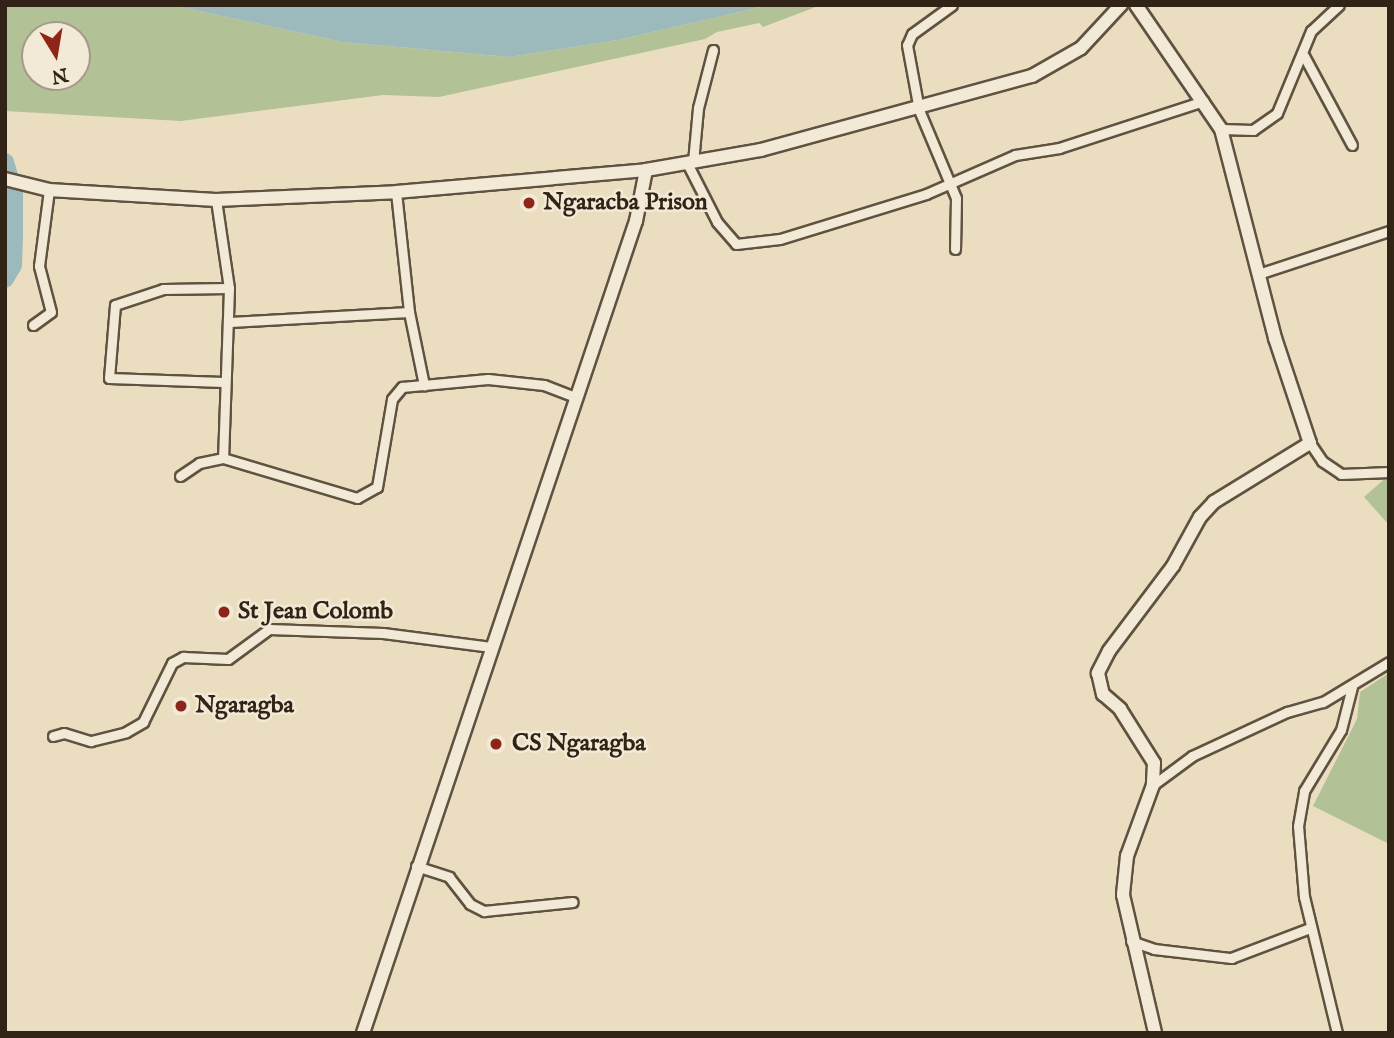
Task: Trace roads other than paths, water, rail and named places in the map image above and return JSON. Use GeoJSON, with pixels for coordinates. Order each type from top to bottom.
{"type":"FeatureCollection","features":[{"type":"Feature","properties":{"kind":"street"},"geometry":{"type":"LineString","coordinates":[[952,5],[912,34],[906,45],[919,110],[952,184],[957,206],[955,249]]}},
{"type":"Feature","properties":{"kind":"street"},"geometry":{"type":"LineString","coordinates":[[5,179],[46,189],[216,200],[396,192],[646,170],[690,163],[919,110],[1032,76],[1059,62],[1099,33],[1121,5]]}},
{"type":"Feature","properties":{"kind":"street"},"geometry":{"type":"LineString","coordinates":[[1136,5],[1221,129],[1261,273],[1275,338],[1310,443],[1322,461],[1341,474],[1389,471]]}},
{"type":"Feature","properties":{"kind":"street"},"geometry":{"type":"LineString","coordinates":[[1221,129],[1253,130],[1277,113],[1304,56],[1311,31],[1339,5]]}},
{"type":"Feature","properties":{"kind":"street"},"geometry":{"type":"LineString","coordinates":[[713,50],[698,108],[690,163],[718,222],[736,244],[780,239],[843,223],[952,184],[1014,155],[1059,148],[1204,101]]}},
{"type":"Feature","properties":{"kind":"street"},"geometry":{"type":"LineString","coordinates":[[1304,56],[1352,145]]}},
{"type":"Feature","properties":{"kind":"street"},"geometry":{"type":"LineString","coordinates":[[363,1033],[416,866],[636,221],[646,170]]}},
{"type":"Feature","properties":{"kind":"street"},"geometry":{"type":"LineString","coordinates":[[33,325],[51,312],[40,266],[46,189]]}},
{"type":"Feature","properties":{"kind":"street"},"geometry":{"type":"LineString","coordinates":[[396,192],[409,312],[424,385]]}},
{"type":"Feature","properties":{"kind":"street"},"geometry":{"type":"LineString","coordinates":[[216,200],[229,288],[230,322],[222,382],[223,458]]}},
{"type":"Feature","properties":{"kind":"street"},"geometry":{"type":"LineString","coordinates":[[1261,273],[1389,231]]}},
{"type":"Feature","properties":{"kind":"street"},"geometry":{"type":"LineString","coordinates":[[222,382],[108,378],[115,305],[163,289],[229,288]]}},
{"type":"Feature","properties":{"kind":"street"},"geometry":{"type":"LineString","coordinates":[[230,322],[409,312]]}},
{"type":"Feature","properties":{"kind":"street"},"geometry":{"type":"LineString","coordinates":[[180,476],[200,463],[223,458],[357,498],[368,495],[377,487],[392,399],[402,387],[488,379],[544,384],[575,397]]}},
{"type":"Feature","properties":{"kind":"street"},"geometry":{"type":"LineString","coordinates":[[1155,1033],[1131,942],[1123,895],[1127,856],[1153,785],[1154,763],[1120,709],[1103,694],[1098,673],[1109,651],[1173,565],[1200,517],[1214,502],[1310,443]]}},
{"type":"Feature","properties":{"kind":"street"},"geometry":{"type":"LineString","coordinates":[[53,736],[64,733],[91,741],[126,732],[143,722],[172,663],[183,657],[228,659],[269,629],[383,632],[491,647]]}},
{"type":"Feature","properties":{"kind":"street"},"geometry":{"type":"LineString","coordinates":[[1153,785],[1203,751],[1352,687],[1389,662]]}},
{"type":"Feature","properties":{"kind":"street"},"geometry":{"type":"LineString","coordinates":[[1337,1033],[1310,928],[1298,851],[1300,804],[1341,730],[1352,687]]}},
{"type":"Feature","properties":{"kind":"street"},"geometry":{"type":"LineString","coordinates":[[416,866],[449,877],[470,904],[484,911],[573,902]]}},
{"type":"Feature","properties":{"kind":"street"},"geometry":{"type":"LineString","coordinates":[[1131,942],[1154,950],[1231,958],[1310,928]]}},
{"type":"Feature","properties":{"kind":"water"},"geometry":{"type":"Polygon","coordinates":[[[171,5],[769,5],[618,40],[509,57],[343,42],[171,5]]]}},
{"type":"Feature","properties":{"kind":"waterway"},"geometry":{"type":"LineString","coordinates":[[5,162],[14,193],[13,265],[5,279]]}},
{"type":"Feature","properties":{"kind":"place","name":"Ngaracba Prison"},"geometry":{"type":"Point","coordinates":[529,203]}},
{"type":"Feature","properties":{"kind":"place","name":"St Jean Colomb"},"geometry":{"type":"Point","coordinates":[224,612]}},
{"type":"Feature","properties":{"kind":"place","name":"Ngaragba"},"geometry":{"type":"Point","coordinates":[181,706]}},
{"type":"Feature","properties":{"kind":"place","name":"CS Ngaragba"},"geometry":{"type":"Point","coordinates":[496,744]}}]}
